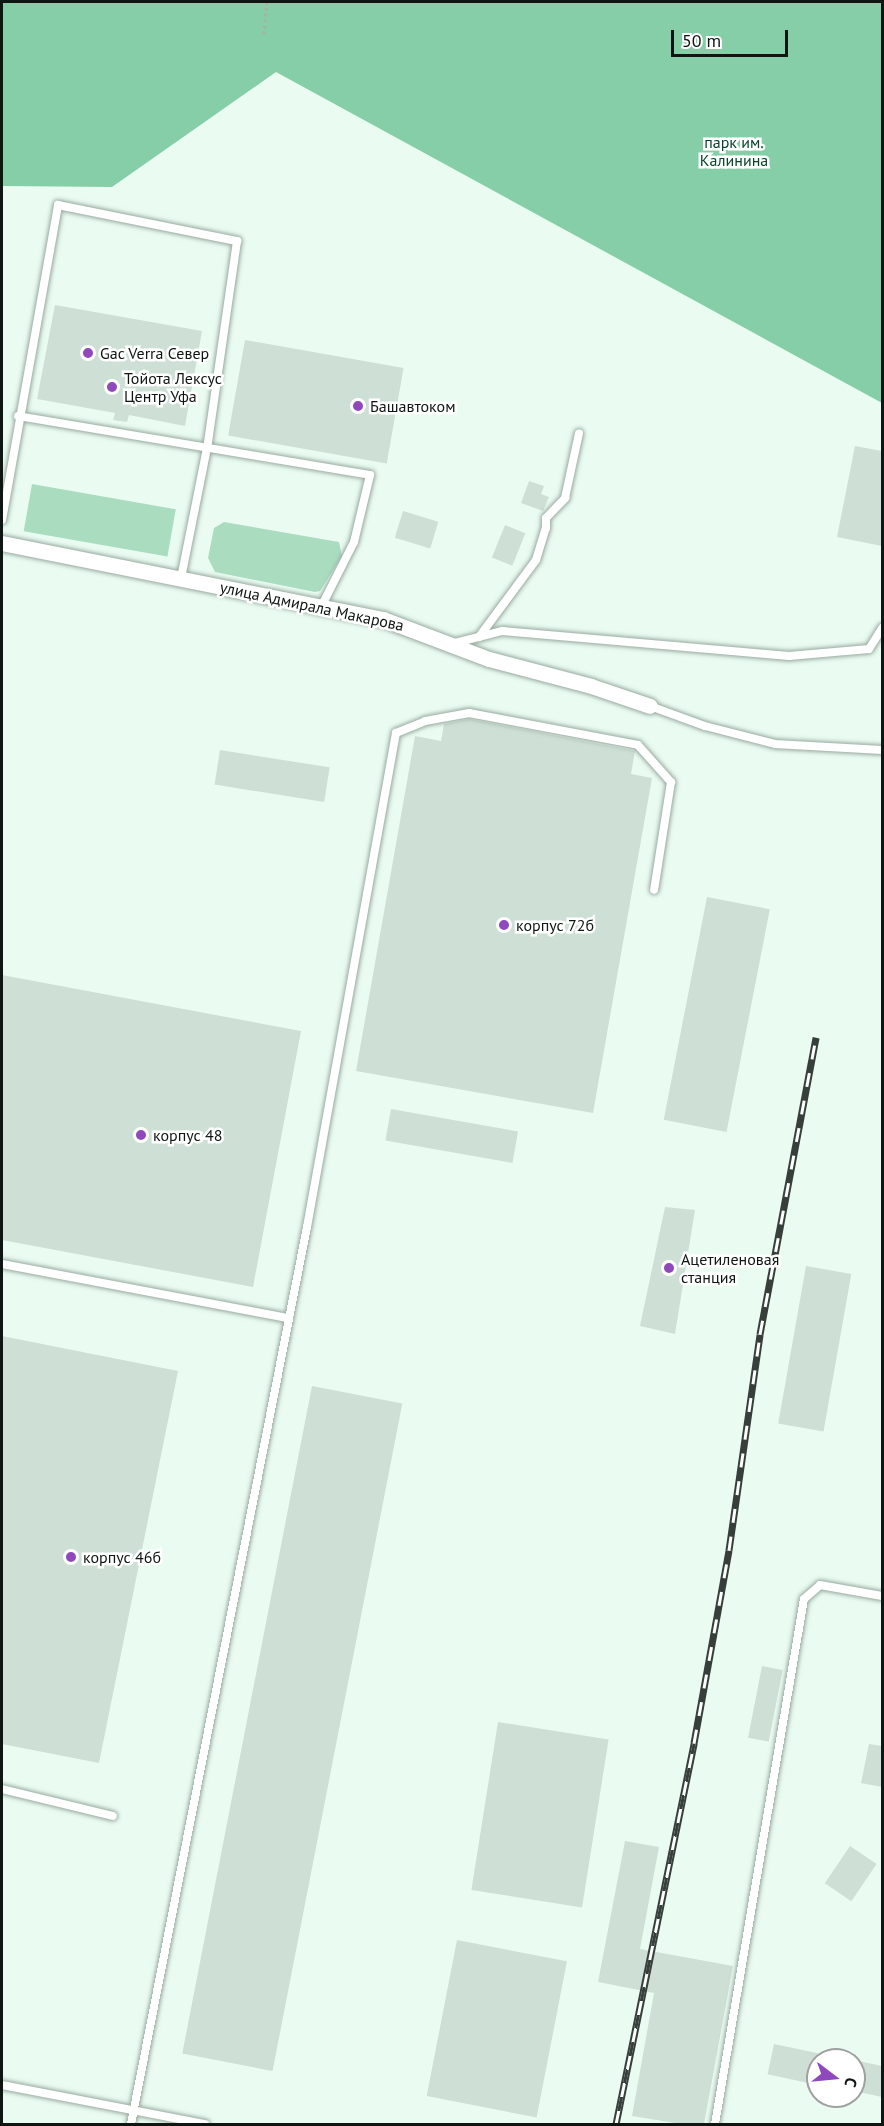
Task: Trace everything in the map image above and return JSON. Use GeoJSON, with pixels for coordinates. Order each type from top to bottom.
{"type":"FeatureCollection","features":[{"type":"Feature","properties":{"kind":"street","name":"улица Адмирала Макарова"},"geometry":{"type":"LineString","coordinates":[[2,543],[322,605],[402,625],[489,659],[591,686],[650,706]]}},
{"type":"Feature","properties":{"kind":"lane"},"geometry":{"type":"LineString","coordinates":[[2,520],[18,416],[58,205],[237,241],[207,448],[181,578]]}},
{"type":"Feature","properties":{"kind":"lane"},"geometry":{"type":"LineString","coordinates":[[18,416],[370,475],[354,542],[322,605]]}},
{"type":"Feature","properties":{"kind":"lane"},"geometry":{"type":"LineString","coordinates":[[479,637],[536,560],[546,528],[546,518],[565,498],[579,433]]}},
{"type":"Feature","properties":{"kind":"lane"},"geometry":{"type":"LineString","coordinates":[[450,644],[502,631],[789,656],[869,648],[882,628]]}},
{"type":"Feature","properties":{"kind":"lane"},"geometry":{"type":"LineString","coordinates":[[650,706],[705,726],[775,744],[882,750]]}},
{"type":"Feature","properties":{"kind":"lane"},"geometry":{"type":"LineString","coordinates":[[132,2124],[289,1318],[396,733],[425,721],[469,713],[638,745],[671,782],[654,890]]}},
{"type":"Feature","properties":{"kind":"lane"},"geometry":{"type":"LineString","coordinates":[[2,1264],[289,1318]]}},
{"type":"Feature","properties":{"kind":"lane"},"geometry":{"type":"LineString","coordinates":[[715,2124],[804,1599],[820,1585],[882,1596]]}},
{"type":"Feature","properties":{"kind":"lane"},"geometry":{"type":"LineString","coordinates":[[2,1789],[113,1816]]}},
{"type":"Feature","properties":{"kind":"lane"},"geometry":{"type":"LineString","coordinates":[[2,2085],[205,2124]]}},
{"type":"Feature","properties":{"kind":"path"},"geometry":{"type":"LineString","coordinates":[[264,34],[267,2]]}},
{"type":"Feature","properties":{"kind":"green space","name":"парк им. Калинина"},"geometry":{"type":"Polygon","coordinates":[[[2,2],[882,2],[882,403],[276,72],[112,187],[2,186],[2,2]]]}},
{"type":"Feature","properties":{"kind":"green space"},"geometry":{"type":"Polygon","coordinates":[[[32,484],[176,509],[167,557],[24,531],[32,484]]]}},
{"type":"Feature","properties":{"kind":"green space"},"geometry":{"type":"Polygon","coordinates":[[[224,522],[339,542],[342,556],[320,591],[315,592],[215,572],[208,558],[214,528],[224,522]]]}},
{"type":"Feature","properties":{"kind":"building"},"geometry":{"type":"Polygon","coordinates":[[[55,305],[202,331],[185,426],[129,415],[127,422],[113,420],[115,413],[37,399],[55,305]]]}},
{"type":"Feature","properties":{"kind":"building"},"geometry":{"type":"Polygon","coordinates":[[[245,340],[404,368],[387,463],[228,436],[245,340]]]}},
{"type":"Feature","properties":{"kind":"building"},"geometry":{"type":"Polygon","coordinates":[[[855,446],[882,451],[882,546],[837,537],[855,446]]]}},
{"type":"Feature","properties":{"kind":"building"},"geometry":{"type":"Polygon","coordinates":[[[529,481],[544,486],[541,494],[549,497],[543,511],[521,503],[529,481]]]}},
{"type":"Feature","properties":{"kind":"building"},"geometry":{"type":"Polygon","coordinates":[[[403,511],[438,522],[430,549],[395,538],[403,511]]]}},
{"type":"Feature","properties":{"kind":"building"},"geometry":{"type":"Polygon","coordinates":[[[505,525],[525,533],[512,566],[492,557],[505,525]]]}},
{"type":"Feature","properties":{"kind":"building","name":"корпус 72б"},"geometry":{"type":"Polygon","coordinates":[[[469,719],[635,751],[631,774],[652,778],[593,1113],[356,1071],[415,736],[441,741],[444,724],[469,719]]]}},
{"type":"Feature","properties":{"kind":"building"},"geometry":{"type":"Polygon","coordinates":[[[220,750],[330,767],[324,802],[215,785],[220,750]]]}},
{"type":"Feature","properties":{"kind":"building"},"geometry":{"type":"Polygon","coordinates":[[[707,897],[770,909],[727,1132],[664,1120],[707,897]]]}},
{"type":"Feature","properties":{"kind":"building","name":"корпус 48"},"geometry":{"type":"Polygon","coordinates":[[[2,975],[301,1031],[253,1287],[2,1240],[2,975]]]}},
{"type":"Feature","properties":{"kind":"building"},"geometry":{"type":"Polygon","coordinates":[[[391,1109],[518,1131],[512,1163],[385,1141],[391,1109]]]}},
{"type":"Feature","properties":{"kind":"building","name":"Ацетиленовая станция"},"geometry":{"type":"Polygon","coordinates":[[[665,1207],[695,1210],[675,1334],[640,1326],[665,1207]]]}},
{"type":"Feature","properties":{"kind":"building"},"geometry":{"type":"Polygon","coordinates":[[[806,1266],[851,1274],[824,1432],[778,1424],[806,1266]]]}},
{"type":"Feature","properties":{"kind":"building","name":"корпус 46б"},"geometry":{"type":"Polygon","coordinates":[[[2,1336],[178,1371],[99,1763],[2,1744],[2,1336]]]}},
{"type":"Feature","properties":{"kind":"building"},"geometry":{"type":"Polygon","coordinates":[[[312,1386],[402,1404],[273,2071],[182,2054],[312,1386]]]}},
{"type":"Feature","properties":{"kind":"building"},"geometry":{"type":"Polygon","coordinates":[[[762,1666],[783,1670],[769,1742],[748,1738],[762,1666]]]}},
{"type":"Feature","properties":{"kind":"building"},"geometry":{"type":"Polygon","coordinates":[[[498,1722],[609,1740],[582,1907],[471,1890],[498,1722]]]}},
{"type":"Feature","properties":{"kind":"building"},"geometry":{"type":"Polygon","coordinates":[[[869,1744],[882,1746],[882,1787],[861,1783],[869,1744]]]}},
{"type":"Feature","properties":{"kind":"building"},"geometry":{"type":"Polygon","coordinates":[[[625,1841],[659,1847],[640,1949],[733,1966],[704,2124],[681,2124],[632,2116],[654,1993],[598,1982],[625,1841]]]}},
{"type":"Feature","properties":{"kind":"building"},"geometry":{"type":"Polygon","coordinates":[[[850,1846],[877,1864],[851,1901],[825,1883],[850,1846]]]}},
{"type":"Feature","properties":{"kind":"building"},"geometry":{"type":"Polygon","coordinates":[[[457,1940],[567,1961],[537,2117],[427,2096],[457,1940]]]}},
{"type":"Feature","properties":{"kind":"building"},"geometry":{"type":"Polygon","coordinates":[[[774,2044],[806,2051],[806,2082],[768,2074],[774,2044]]]}},
{"type":"Feature","properties":{"kind":"building"},"geometry":{"type":"Polygon","coordinates":[[[866,2063],[882,2066],[882,2097],[866,2094],[866,2063]]]}},
{"type":"Feature","properties":{"kind":"railway"},"geometry":{"type":"LineString","coordinates":[[616,2124],[694,1743],[729,1550],[760,1334],[816,1037]]}},
{"type":"Feature","properties":{"kind":"place","name":"Gac Verra Север"},"geometry":{"type":"Point","coordinates":[88,353]}},
{"type":"Feature","properties":{"kind":"place","name":"Тойота Лексус Центр Уфа"},"geometry":{"type":"Point","coordinates":[112,387]}},
{"type":"Feature","properties":{"kind":"place","name":"Башавтоком"},"geometry":{"type":"Point","coordinates":[358,406]}},
{"type":"Feature","properties":{"kind":"place","name":"корпус 72б"},"geometry":{"type":"Point","coordinates":[504,925]}},
{"type":"Feature","properties":{"kind":"place","name":"корпус 48"},"geometry":{"type":"Point","coordinates":[141,1135]}},
{"type":"Feature","properties":{"kind":"place","name":"Ацетиленовая станция"},"geometry":{"type":"Point","coordinates":[669,1268]}},
{"type":"Feature","properties":{"kind":"place","name":"корпус 46б"},"geometry":{"type":"Point","coordinates":[71,1557]}}]}
